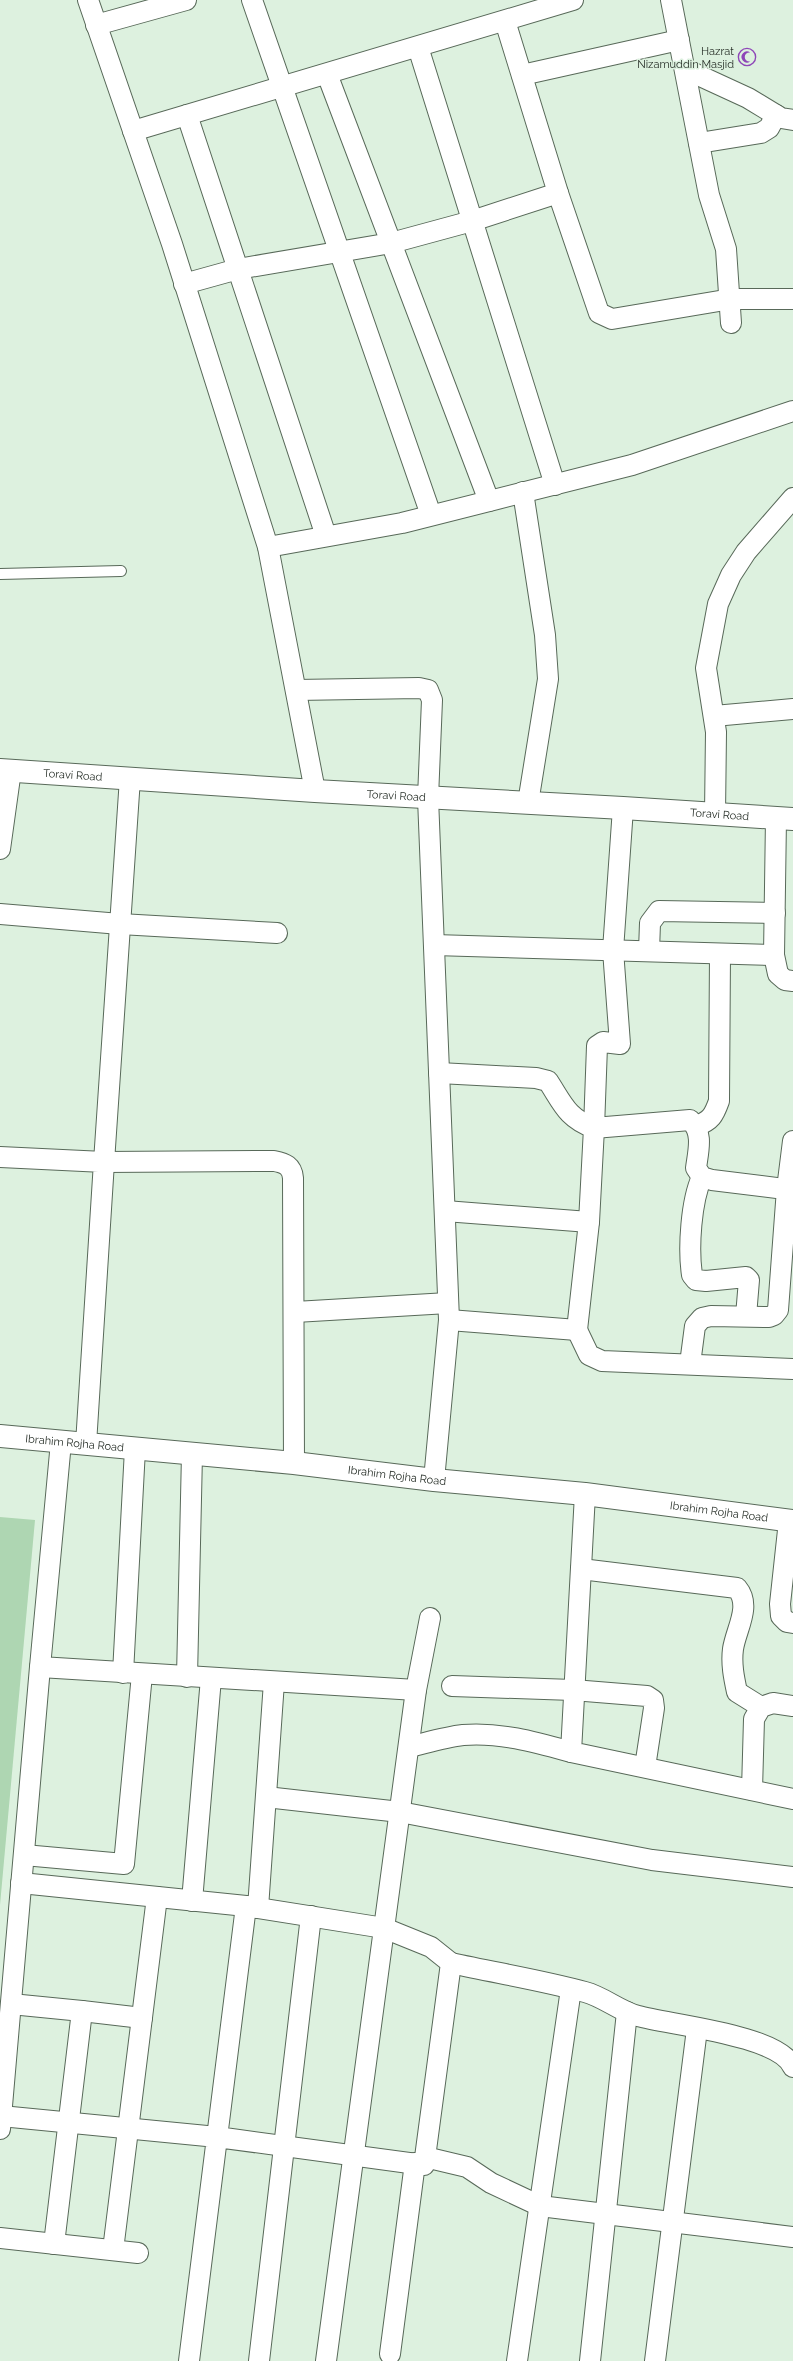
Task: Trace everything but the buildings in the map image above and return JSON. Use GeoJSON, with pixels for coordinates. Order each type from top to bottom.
{"type":"FeatureCollection","features":[{"type":"Feature","properties":{"kind":"street"},"geometry":{"type":"LineString","coordinates":[[88,0],[184,284],[268,547],[315,791]]}},
{"type":"Feature","properties":{"kind":"street"},"geometry":{"type":"LineString","coordinates":[[96,25],[186,0]]}},
{"type":"Feature","properties":{"kind":"street"},"geometry":{"type":"LineString","coordinates":[[252,0],[280,88],[431,516]]}},
{"type":"Feature","properties":{"kind":"street"},"geometry":{"type":"LineString","coordinates":[[133,131],[505,21],[534,6],[573,0]]}},
{"type":"Feature","properties":{"kind":"street"},"geometry":{"type":"LineString","coordinates":[[671,0],[709,195],[726,249],[731,299],[731,323]]}},
{"type":"Feature","properties":{"kind":"street"},"geometry":{"type":"LineString","coordinates":[[505,21],[558,193],[599,313],[612,319],[621,319],[731,299],[793,299]]}},
{"type":"Feature","properties":{"kind":"street"},"geometry":{"type":"LineString","coordinates":[[522,75],[679,40]]}},
{"type":"Feature","properties":{"kind":"street"},"geometry":{"type":"LineString","coordinates":[[418,47],[555,485]]}},
{"type":"Feature","properties":{"kind":"street"},"geometry":{"type":"LineString","coordinates":[[685,69],[748,98],[784,118],[761,133],[699,143]]}},
{"type":"Feature","properties":{"kind":"street"},"geometry":{"type":"LineString","coordinates":[[327,74],[489,501]]}},
{"type":"Feature","properties":{"kind":"street"},"geometry":{"type":"LineString","coordinates":[[187,115],[326,536]]}},
{"type":"Feature","properties":{"kind":"street"},"geometry":{"type":"LineString","coordinates":[[184,284],[238,269],[391,243],[472,221],[558,193]]}},
{"type":"Feature","properties":{"kind":"street"},"geometry":{"type":"LineString","coordinates":[[268,547],[431,516],[632,466],[793,411]]}},
{"type":"Feature","properties":{"kind":"street"},"geometry":{"type":"LineString","coordinates":[[523,492],[545,635],[548,679],[528,803]]}},
{"type":"Feature","properties":{"kind":"street"},"geometry":{"type":"LineString","coordinates":[[715,814],[714,716],[706,668],[718,604],[731,575],[746,552],[793,498]]}},
{"type":"Feature","properties":{"kind":"street"},"geometry":{"type":"LineString","coordinates":[[296,690],[420,688],[428,690],[432,700],[428,798],[449,1312],[434,1480]]}},
{"type":"Feature","properties":{"kind":"street"},"geometry":{"type":"LineString","coordinates":[[714,716],[793,709]]}},
{"type":"Feature","properties":{"kind":"street"},"geometry":{"type":"LineString","coordinates":[[0,849],[6,770]]}},
{"type":"Feature","properties":{"kind":"street","name":"Toravi Road"},"geometry":{"type":"LineString","coordinates":[[6,770],[315,791],[623,808],[784,819]]}},
{"type":"Feature","properties":{"kind":"street"},"geometry":{"type":"LineString","coordinates":[[86,1444],[130,778]]}},
{"type":"Feature","properties":{"kind":"street"},"geometry":{"type":"LineString","coordinates":[[623,808],[613,950],[620,1044],[603,1042],[597,1046],[589,1222],[577,1330],[589,1355],[602,1361],[793,1369]]}},
{"type":"Feature","properties":{"kind":"street"},"geometry":{"type":"LineString","coordinates":[[784,819],[775,913],[774,955],[778,974],[785,980],[793,981]]}},
{"type":"Feature","properties":{"kind":"street"},"geometry":{"type":"LineString","coordinates":[[649,951],[650,923],[659,911],[775,913]]}},
{"type":"Feature","properties":{"kind":"street"},"geometry":{"type":"LineString","coordinates":[[0,914],[120,924],[277,933]]}},
{"type":"Feature","properties":{"kind":"street"},"geometry":{"type":"LineString","coordinates":[[434,945],[774,955]]}},
{"type":"Feature","properties":{"kind":"street"},"geometry":{"type":"LineString","coordinates":[[696,1126],[708,1122],[714,1116],[719,1101],[720,954]]}},
{"type":"Feature","properties":{"kind":"street"},"geometry":{"type":"LineString","coordinates":[[439,1073],[536,1078],[548,1082],[569,1113],[579,1122],[594,1128],[690,1120],[696,1126],[699,1138],[696,1168],[702,1177],[712,1180],[790,1190]]}},
{"type":"Feature","properties":{"kind":"street"},"geometry":{"type":"LineString","coordinates":[[690,1364],[695,1326],[702,1318],[711,1316],[769,1317],[774,1315],[778,1310],[790,1190],[793,1141]]}},
{"type":"Feature","properties":{"kind":"street"},"geometry":{"type":"LineString","coordinates":[[0,1157],[104,1162],[274,1161],[285,1163],[290,1168],[293,1178],[295,1312],[294,1463]]}},
{"type":"Feature","properties":{"kind":"street"},"geometry":{"type":"LineString","coordinates":[[702,1177],[693,1205],[692,1275],[696,1280],[706,1281],[746,1277],[749,1280],[746,1316]]}},
{"type":"Feature","properties":{"kind":"street"},"geometry":{"type":"LineString","coordinates":[[445,1211],[589,1222]]}},
{"type":"Feature","properties":{"kind":"street"},"geometry":{"type":"LineString","coordinates":[[295,1312],[449,1312],[577,1330]]}},
{"type":"Feature","properties":{"kind":"street","name":"Ibrahim Rojha Road"},"geometry":{"type":"LineString","coordinates":[[0,1436],[294,1463],[434,1480],[585,1494],[791,1521]]}},
{"type":"Feature","properties":{"kind":"street"},"geometry":{"type":"LineString","coordinates":[[61,1442],[1,2123],[69,2122],[353,2155],[420,2160],[466,2167],[491,2183],[540,2206],[793,2237]]}},
{"type":"Feature","properties":{"kind":"street"},"geometry":{"type":"LineString","coordinates":[[24,1855],[124,1864],[132,1673],[135,1449]]}},
{"type":"Feature","properties":{"kind":"street"},"geometry":{"type":"LineString","coordinates":[[187,1676],[192,1454]]}},
{"type":"Feature","properties":{"kind":"street"},"geometry":{"type":"LineString","coordinates":[[571,1752],[573,1690],[585,1494]]}},
{"type":"Feature","properties":{"kind":"street"},"geometry":{"type":"LineString","coordinates":[[791,1521],[780,1604],[781,1616],[787,1622],[793,1623]]}},
{"type":"Feature","properties":{"kind":"street"},"geometry":{"type":"LineString","coordinates":[[581,1569],[727,1585],[737,1588],[743,1595],[744,1608],[733,1650],[732,1672],[737,1692],[760,1707]]}},
{"type":"Feature","properties":{"kind":"street"},"geometry":{"type":"LineString","coordinates":[[326,2361],[416,1690],[430,1618]]}},
{"type":"Feature","properties":{"kind":"street"},"geometry":{"type":"LineString","coordinates":[[40,1668],[416,1690]]}},
{"type":"Feature","properties":{"kind":"street"},"geometry":{"type":"LineString","coordinates":[[192,1901],[211,1678]]}},
{"type":"Feature","properties":{"kind":"street"},"geometry":{"type":"LineString","coordinates":[[189,2361],[217,2138],[252,1907],[266,1797],[274,1682]]}},
{"type":"Feature","properties":{"kind":"street"},"geometry":{"type":"LineString","coordinates":[[452,1686],[573,1690],[647,1696],[653,1700],[654,1708],[645,1767]]}},
{"type":"Feature","properties":{"kind":"street"},"geometry":{"type":"LineString","coordinates":[[752,1790],[754,1719],[760,1707],[773,1703],[793,1706]]}},
{"type":"Feature","properties":{"kind":"street"},"geometry":{"type":"LineString","coordinates":[[409,1747],[462,1735],[513,1737],[571,1752],[793,1799]]}},
{"type":"Feature","properties":{"kind":"street"},"geometry":{"type":"LineString","coordinates":[[266,1797],[400,1812],[652,1860],[793,1877]]}},
{"type":"Feature","properties":{"kind":"street"},"geometry":{"type":"LineString","coordinates":[[21,1883],[252,1907],[384,1928],[431,1947],[451,1963],[587,1992],[636,2016],[758,2043],[779,2051],[790,2060],[793,2067]]}},
{"type":"Feature","properties":{"kind":"street"},"geometry":{"type":"LineString","coordinates":[[113,2250],[157,1897]]}},
{"type":"Feature","properties":{"kind":"street"},"geometry":{"type":"LineString","coordinates":[[259,2361],[311,1916]]}},
{"type":"Feature","properties":{"kind":"street"},"geometry":{"type":"LineString","coordinates":[[390,2354],[451,1963]]}},
{"type":"Feature","properties":{"kind":"street"},"geometry":{"type":"LineString","coordinates":[[517,2361],[571,1989]]}},
{"type":"Feature","properties":{"kind":"street"},"geometry":{"type":"LineString","coordinates":[[11,2004],[142,2018]]}},
{"type":"Feature","properties":{"kind":"street"},"geometry":{"type":"LineString","coordinates":[[54,2244],[82,2011]]}},
{"type":"Feature","properties":{"kind":"street"},"geometry":{"type":"LineString","coordinates":[[590,2361],[627,2012]]}},
{"type":"Feature","properties":{"kind":"street"},"geometry":{"type":"LineString","coordinates":[[655,2361],[697,2029]]}},
{"type":"Feature","properties":{"kind":"street"},"geometry":{"type":"LineString","coordinates":[[0,2238],[138,2253]]}},
{"type":"Feature","properties":{"kind":"lane"},"geometry":{"type":"LineString","coordinates":[[0,574],[121,571]]}},
{"type":"Feature","properties":{"kind":"green space"},"geometry":{"type":"Polygon","coordinates":[[[0,1517],[35,1520],[0,1905],[0,1517]]]}},
{"type":"Feature","properties":{"kind":"place","name":"Hazrat Nizamuddin Masjid"},"geometry":{"type":"Point","coordinates":[747,57]}}]}
